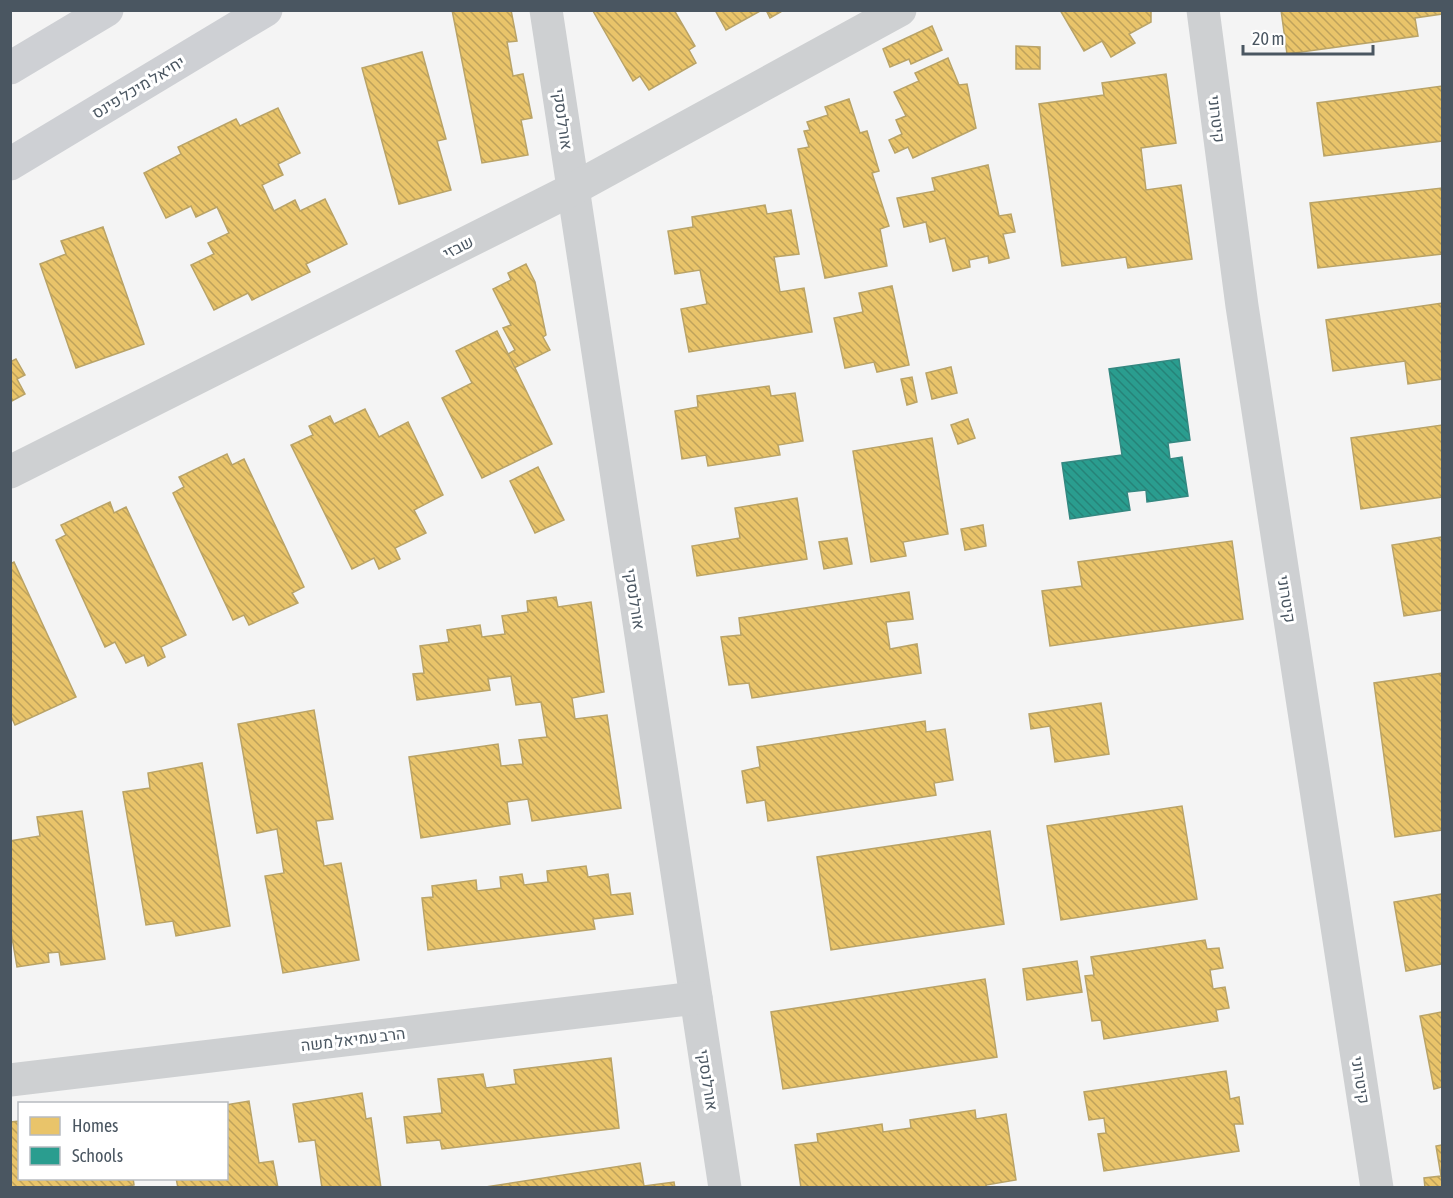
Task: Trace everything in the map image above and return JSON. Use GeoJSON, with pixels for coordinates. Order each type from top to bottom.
{"type":"FeatureCollection","features":[{"type":"Feature","properties":{"kind":"main road"},"geometry":{"type":"LineString","coordinates":[[10,68],[107,10]]}},
{"type":"Feature","properties":{"kind":"main road","name":"יחיאל מיכל פינס"},"geometry":{"type":"LineString","coordinates":[[10,164],[266,10]]}},
{"type":"Feature","properties":{"kind":"street","name":"אורלנסקי"},"geometry":{"type":"LineString","coordinates":[[546,10],[725,1188]]}},
{"type":"Feature","properties":{"kind":"street","name":"שבזי"},"geometry":{"type":"LineString","coordinates":[[10,472],[573,189],[900,10]]}},
{"type":"Feature","properties":{"kind":"street","name":"קיטרוני"},"geometry":{"type":"LineString","coordinates":[[1203,10],[1242,306],[1377,1188]]}},
{"type":"Feature","properties":{"kind":"street","name":"הרב עמיאל משה"},"geometry":{"type":"LineString","coordinates":[[10,1080],[696,998]]}},
{"type":"Feature","properties":{"kind":"building: Homes"},"geometry":{"type":"Polygon","coordinates":[[[452,10],[511,10],[517,41],[507,42],[513,76],[523,74],[532,118],[521,120],[528,155],[482,163],[452,10]]]}},
{"type":"Feature","properties":{"kind":"building: Homes"},"geometry":{"type":"Polygon","coordinates":[[[674,10],[695,46],[689,50],[696,63],[649,90],[640,76],[633,81],[593,11],[674,10]]]}},
{"type":"Feature","properties":{"kind":"building: Homes"},"geometry":{"type":"Polygon","coordinates":[[[715,10],[762,10],[726,30],[715,10]]]}},
{"type":"Feature","properties":{"kind":"building: Homes"},"geometry":{"type":"Polygon","coordinates":[[[766,10],[784,10],[770,18],[766,10]]]}},
{"type":"Feature","properties":{"kind":"building: Homes"},"geometry":{"type":"Polygon","coordinates":[[[1060,10],[1151,10],[1151,22],[1129,34],[1135,43],[1111,57],[1102,41],[1084,51],[1060,10]]]}},
{"type":"Feature","properties":{"kind":"building: Homes"},"geometry":{"type":"Polygon","coordinates":[[[1281,10],[1442,10],[1442,14],[1415,18],[1418,36],[1287,54],[1281,10]]]}},
{"type":"Feature","properties":{"kind":"building: Homes"},"geometry":{"type":"Polygon","coordinates":[[[932,26],[942,50],[911,64],[909,59],[890,67],[883,49],[932,26]]]}},
{"type":"Feature","properties":{"kind":"building: Homes"},"geometry":{"type":"Polygon","coordinates":[[[1016,46],[1040,47],[1040,69],[1016,69],[1016,46]]]}},
{"type":"Feature","properties":{"kind":"building: Homes"},"geometry":{"type":"Polygon","coordinates":[[[422,52],[446,139],[437,141],[451,190],[399,204],[362,68],[422,52]]]}},
{"type":"Feature","properties":{"kind":"building: Homes"},"geometry":{"type":"Polygon","coordinates":[[[948,58],[959,85],[967,84],[976,128],[913,158],[908,147],[895,153],[889,140],[902,134],[896,120],[906,116],[894,92],[919,81],[915,73],[948,58]]]}},
{"type":"Feature","properties":{"kind":"building: Homes"},"geometry":{"type":"Polygon","coordinates":[[[1166,74],[1176,143],[1141,148],[1146,190],[1181,185],[1192,259],[1128,268],[1126,257],[1062,266],[1039,104],[1104,95],[1102,83],[1166,74]]]}},
{"type":"Feature","properties":{"kind":"building: Homes"},"geometry":{"type":"Polygon","coordinates":[[[1442,86],[1442,141],[1324,156],[1317,103],[1442,86]]]}},
{"type":"Feature","properties":{"kind":"building: Homes"},"geometry":{"type":"Polygon","coordinates":[[[849,99],[860,133],[867,131],[879,171],[872,173],[889,226],[880,229],[887,266],[825,278],[798,149],[809,147],[804,131],[810,130],[807,122],[828,115],[825,107],[849,99]]]}},
{"type":"Feature","properties":{"kind":"building: Homes"},"geometry":{"type":"Polygon","coordinates":[[[278,108],[300,153],[278,164],[283,175],[262,185],[274,211],[295,200],[300,211],[325,199],[347,244],[306,264],[310,272],[252,300],[248,293],[214,310],[191,265],[214,254],[208,243],[229,233],[217,207],[196,217],[191,206],[166,218],[144,173],[181,154],[178,147],[236,119],[240,126],[278,108]]]}},
{"type":"Feature","properties":{"kind":"building: Homes"},"geometry":{"type":"Polygon","coordinates":[[[988,165],[999,216],[1011,214],[1015,232],[1003,234],[1009,258],[989,263],[988,256],[969,260],[970,267],[953,271],[945,238],[930,242],[926,222],[904,227],[897,198],[935,191],[932,178],[988,165]]]}},
{"type":"Feature","properties":{"kind":"building: Homes"},"geometry":{"type":"Polygon","coordinates":[[[1442,188],[1442,254],[1318,268],[1310,203],[1442,188]]]}},
{"type":"Feature","properties":{"kind":"building: Homes"},"geometry":{"type":"Polygon","coordinates":[[[765,205],[767,214],[791,210],[799,254],[774,257],[780,292],[804,288],[812,332],[689,352],[681,309],[707,304],[700,270],[675,274],[668,231],[693,227],[692,217],[765,205]]]}},
{"type":"Feature","properties":{"kind":"building: Homes"},"geometry":{"type":"Polygon","coordinates":[[[103,227],[144,344],[76,368],[40,264],[66,254],[61,241],[103,227]]]}},
{"type":"Feature","properties":{"kind":"building: Homes"},"geometry":{"type":"Polygon","coordinates":[[[526,264],[535,282],[546,335],[543,337],[550,350],[514,368],[508,354],[515,350],[503,328],[511,325],[493,289],[511,280],[508,273],[526,264]]]}},
{"type":"Feature","properties":{"kind":"building: Homes"},"geometry":{"type":"Polygon","coordinates":[[[892,286],[909,365],[877,372],[874,362],[845,368],[834,318],[863,312],[859,293],[892,286]]]}},
{"type":"Feature","properties":{"kind":"building: Homes"},"geometry":{"type":"Polygon","coordinates":[[[1442,303],[1442,379],[1408,384],[1405,361],[1333,371],[1326,320],[1442,303]]]}},
{"type":"Feature","properties":{"kind":"building: Homes"},"geometry":{"type":"Polygon","coordinates":[[[497,331],[552,444],[482,478],[442,398],[472,383],[456,351],[497,331]]]}},
{"type":"Feature","properties":{"kind":"building: Homes"},"geometry":{"type":"Polygon","coordinates":[[[16,359],[25,375],[17,379],[25,394],[10,402],[10,362],[16,359]]]}},
{"type":"Feature","properties":{"kind":"building: Homes"},"geometry":{"type":"Polygon","coordinates":[[[951,367],[957,393],[932,399],[926,373],[951,367]]]}},
{"type":"Feature","properties":{"kind":"building: Homes"},"geometry":{"type":"Polygon","coordinates":[[[912,377],[917,402],[907,405],[901,379],[912,377]]]}},
{"type":"Feature","properties":{"kind":"building: Homes"},"geometry":{"type":"Polygon","coordinates":[[[769,386],[771,396],[795,393],[803,441],[778,445],[780,455],[708,466],[706,455],[682,459],[675,411],[698,407],[697,396],[769,386]]]}},
{"type":"Feature","properties":{"kind":"building: Homes"},"geometry":{"type":"Polygon","coordinates":[[[365,409],[379,437],[408,422],[443,495],[414,510],[426,533],[395,548],[400,559],[379,569],[374,558],[352,569],[291,445],[313,435],[309,426],[330,416],[334,424],[365,409]]]}},
{"type":"Feature","properties":{"kind":"building: Homes"},"geometry":{"type":"Polygon","coordinates":[[[968,419],[975,438],[958,444],[951,425],[968,419]]]}},
{"type":"Feature","properties":{"kind":"building: Homes"},"geometry":{"type":"Polygon","coordinates":[[[1442,425],[1442,497],[1361,509],[1351,438],[1442,425]]]}},
{"type":"Feature","properties":{"kind":"building: Homes"},"geometry":{"type":"Polygon","coordinates":[[[932,438],[948,534],[903,542],[906,556],[871,562],[853,451],[932,438]]]}},
{"type":"Feature","properties":{"kind":"building: Homes"},"geometry":{"type":"Polygon","coordinates":[[[227,454],[232,465],[244,459],[304,587],[292,593],[298,603],[249,625],[244,615],[233,620],[173,493],[184,487],[179,477],[227,454]]]}},
{"type":"Feature","properties":{"kind":"building: Homes"},"geometry":{"type":"Polygon","coordinates":[[[538,467],[564,520],[535,533],[510,481],[538,467]]]}},
{"type":"Feature","properties":{"kind":"building: Homes"},"geometry":{"type":"Polygon","coordinates":[[[797,498],[807,559],[697,576],[692,546],[740,538],[735,508],[797,498]]]}},
{"type":"Feature","properties":{"kind":"building: Homes"},"geometry":{"type":"Polygon","coordinates":[[[110,502],[114,513],[126,507],[186,635],[161,647],[165,657],[148,666],[144,655],[126,663],[115,642],[105,647],[56,540],[66,535],[61,525],[110,502]]]}},
{"type":"Feature","properties":{"kind":"building: Homes"},"geometry":{"type":"Polygon","coordinates":[[[983,525],[986,546],[965,550],[961,529],[983,525]]]}},
{"type":"Feature","properties":{"kind":"building: Homes"},"geometry":{"type":"Polygon","coordinates":[[[1442,537],[1442,610],[1404,616],[1392,545],[1442,537]]]}},
{"type":"Feature","properties":{"kind":"building: Homes"},"geometry":{"type":"Polygon","coordinates":[[[847,538],[852,564],[824,569],[819,542],[847,538]]]}},
{"type":"Feature","properties":{"kind":"building: Homes"},"geometry":{"type":"Polygon","coordinates":[[[1232,541],[1243,619],[1050,646],[1042,591],[1082,586],[1078,562],[1232,541]]]}},
{"type":"Feature","properties":{"kind":"building: Homes"},"geometry":{"type":"Polygon","coordinates":[[[14,562],[76,697],[15,725],[10,714],[10,564],[14,562]]]}},
{"type":"Feature","properties":{"kind":"building: Homes"},"geometry":{"type":"Polygon","coordinates":[[[909,592],[913,619],[886,622],[890,649],[917,644],[921,673],[752,698],[749,683],[729,685],[721,637],[741,635],[739,618],[909,592]]]}},
{"type":"Feature","properties":{"kind":"building: Homes"},"geometry":{"type":"Polygon","coordinates":[[[556,597],[558,607],[591,602],[604,692],[572,698],[575,719],[607,715],[621,808],[532,821],[528,799],[507,802],[510,824],[421,838],[409,757],[498,744],[501,766],[523,764],[519,740],[547,737],[541,702],[516,705],[511,676],[488,679],[490,690],[417,700],[413,674],[424,673],[420,646],[449,642],[447,630],[480,625],[482,637],[505,634],[502,616],[528,612],[527,601],[556,597]]]}},
{"type":"Feature","properties":{"kind":"building: Homes"},"geometry":{"type":"Polygon","coordinates":[[[1442,673],[1442,830],[1395,837],[1374,683],[1442,673]]]}},
{"type":"Feature","properties":{"kind":"building: Homes"},"geometry":{"type":"Polygon","coordinates":[[[1101,703],[1109,754],[1055,762],[1050,726],[1031,729],[1029,714],[1101,703]]]}},
{"type":"Feature","properties":{"kind":"building: Homes"},"geometry":{"type":"Polygon","coordinates":[[[314,710],[333,819],[316,821],[324,866],[341,863],[359,960],[283,973],[265,876],[284,873],[277,829],[257,833],[238,724],[314,710]]]}},
{"type":"Feature","properties":{"kind":"building: Homes"},"geometry":{"type":"Polygon","coordinates":[[[925,721],[926,732],[945,729],[953,780],[934,783],[936,795],[768,821],[765,800],[747,803],[742,771],[760,767],[757,747],[925,721]]]}},
{"type":"Feature","properties":{"kind":"building: Homes"},"geometry":{"type":"Polygon","coordinates":[[[202,763],[230,926],[176,936],[173,921],[146,925],[123,792],[150,788],[148,773],[202,763]]]}},
{"type":"Feature","properties":{"kind":"building: Homes"},"geometry":{"type":"Polygon","coordinates":[[[1182,806],[1197,899],[1061,920],[1047,826],[1182,806]]]}},
{"type":"Feature","properties":{"kind":"building: Homes"},"geometry":{"type":"Polygon","coordinates":[[[82,811],[105,959],[61,965],[59,952],[48,953],[49,962],[17,967],[10,926],[10,841],[40,836],[37,817],[82,811]]]}},
{"type":"Feature","properties":{"kind":"building: Homes"},"geometry":{"type":"Polygon","coordinates":[[[990,831],[1004,924],[831,950],[817,857],[990,831]]]}},
{"type":"Feature","properties":{"kind":"building: Homes"},"geometry":{"type":"Polygon","coordinates":[[[586,866],[588,877],[608,874],[611,895],[630,893],[633,914],[593,919],[595,929],[428,950],[422,898],[433,897],[432,886],[476,880],[477,891],[501,888],[500,877],[522,874],[524,885],[548,882],[547,871],[586,866]]]}},
{"type":"Feature","properties":{"kind":"building: Homes"},"geometry":{"type":"Polygon","coordinates":[[[1442,894],[1442,964],[1406,971],[1394,902],[1442,894]]]}},
{"type":"Feature","properties":{"kind":"building: Homes"},"geometry":{"type":"Polygon","coordinates":[[[1205,940],[1207,949],[1219,948],[1223,968],[1210,970],[1213,989],[1225,987],[1229,1008],[1216,1010],[1218,1021],[1104,1039],[1101,1020],[1092,1021],[1085,976],[1094,975],[1091,957],[1205,940]]]}},
{"type":"Feature","properties":{"kind":"building: Homes"},"geometry":{"type":"Polygon","coordinates":[[[1077,961],[1082,992],[1027,1000],[1023,969],[1077,961]]]}},
{"type":"Feature","properties":{"kind":"building: Homes"},"geometry":{"type":"Polygon","coordinates":[[[985,979],[997,1057],[783,1089],[771,1012],[985,979]]]}},
{"type":"Feature","properties":{"kind":"building: Homes"},"geometry":{"type":"Polygon","coordinates":[[[1442,1012],[1442,1087],[1434,1089],[1420,1016],[1442,1012]]]}},
{"type":"Feature","properties":{"kind":"building: Homes"},"geometry":{"type":"Polygon","coordinates":[[[611,1058],[619,1128],[442,1149],[440,1140],[407,1143],[404,1117],[442,1113],[438,1079],[483,1074],[486,1088],[516,1084],[514,1070],[611,1058]]]}},
{"type":"Feature","properties":{"kind":"building: Homes"},"geometry":{"type":"Polygon","coordinates":[[[1226,1071],[1230,1099],[1239,1097],[1243,1124],[1234,1124],[1239,1151],[1104,1171],[1098,1134],[1106,1133],[1104,1118],[1089,1120],[1084,1092],[1226,1071]]]}},
{"type":"Feature","properties":{"kind":"building: Homes"},"geometry":{"type":"Polygon","coordinates":[[[362,1093],[366,1119],[371,1118],[381,1188],[322,1188],[315,1140],[299,1142],[293,1104],[362,1093]]]}},
{"type":"Feature","properties":{"kind":"building: Homes"},"geometry":{"type":"Polygon","coordinates":[[[249,1101],[259,1163],[273,1161],[278,1188],[178,1188],[176,1180],[228,1180],[228,1105],[249,1101]]]}},
{"type":"Feature","properties":{"kind":"building: Homes"},"geometry":{"type":"Polygon","coordinates":[[[975,1110],[976,1119],[1006,1114],[1016,1180],[986,1185],[987,1188],[801,1188],[795,1145],[818,1142],[817,1134],[882,1124],[883,1132],[911,1128],[910,1120],[975,1110]]]}},
{"type":"Feature","properties":{"kind":"building: Homes"},"geometry":{"type":"Polygon","coordinates":[[[18,1121],[18,1180],[133,1180],[134,1185],[120,1188],[10,1188],[10,1122],[18,1121]]]}},
{"type":"Feature","properties":{"kind":"building: Homes"},"geometry":{"type":"Polygon","coordinates":[[[1442,1145],[1442,1188],[1425,1188],[1424,1178],[1441,1176],[1436,1146],[1442,1145]]]}},
{"type":"Feature","properties":{"kind":"building: Homes"},"geometry":{"type":"Polygon","coordinates":[[[640,1163],[644,1186],[674,1182],[675,1188],[479,1188],[640,1163]]]}},
{"type":"Feature","properties":{"kind":"building: Schools"},"geometry":{"type":"Polygon","coordinates":[[[1179,359],[1190,440],[1168,443],[1170,459],[1182,457],[1188,496],[1147,502],[1146,490],[1127,492],[1130,510],[1070,519],[1062,463],[1122,455],[1109,369],[1179,359]]]}}]}
